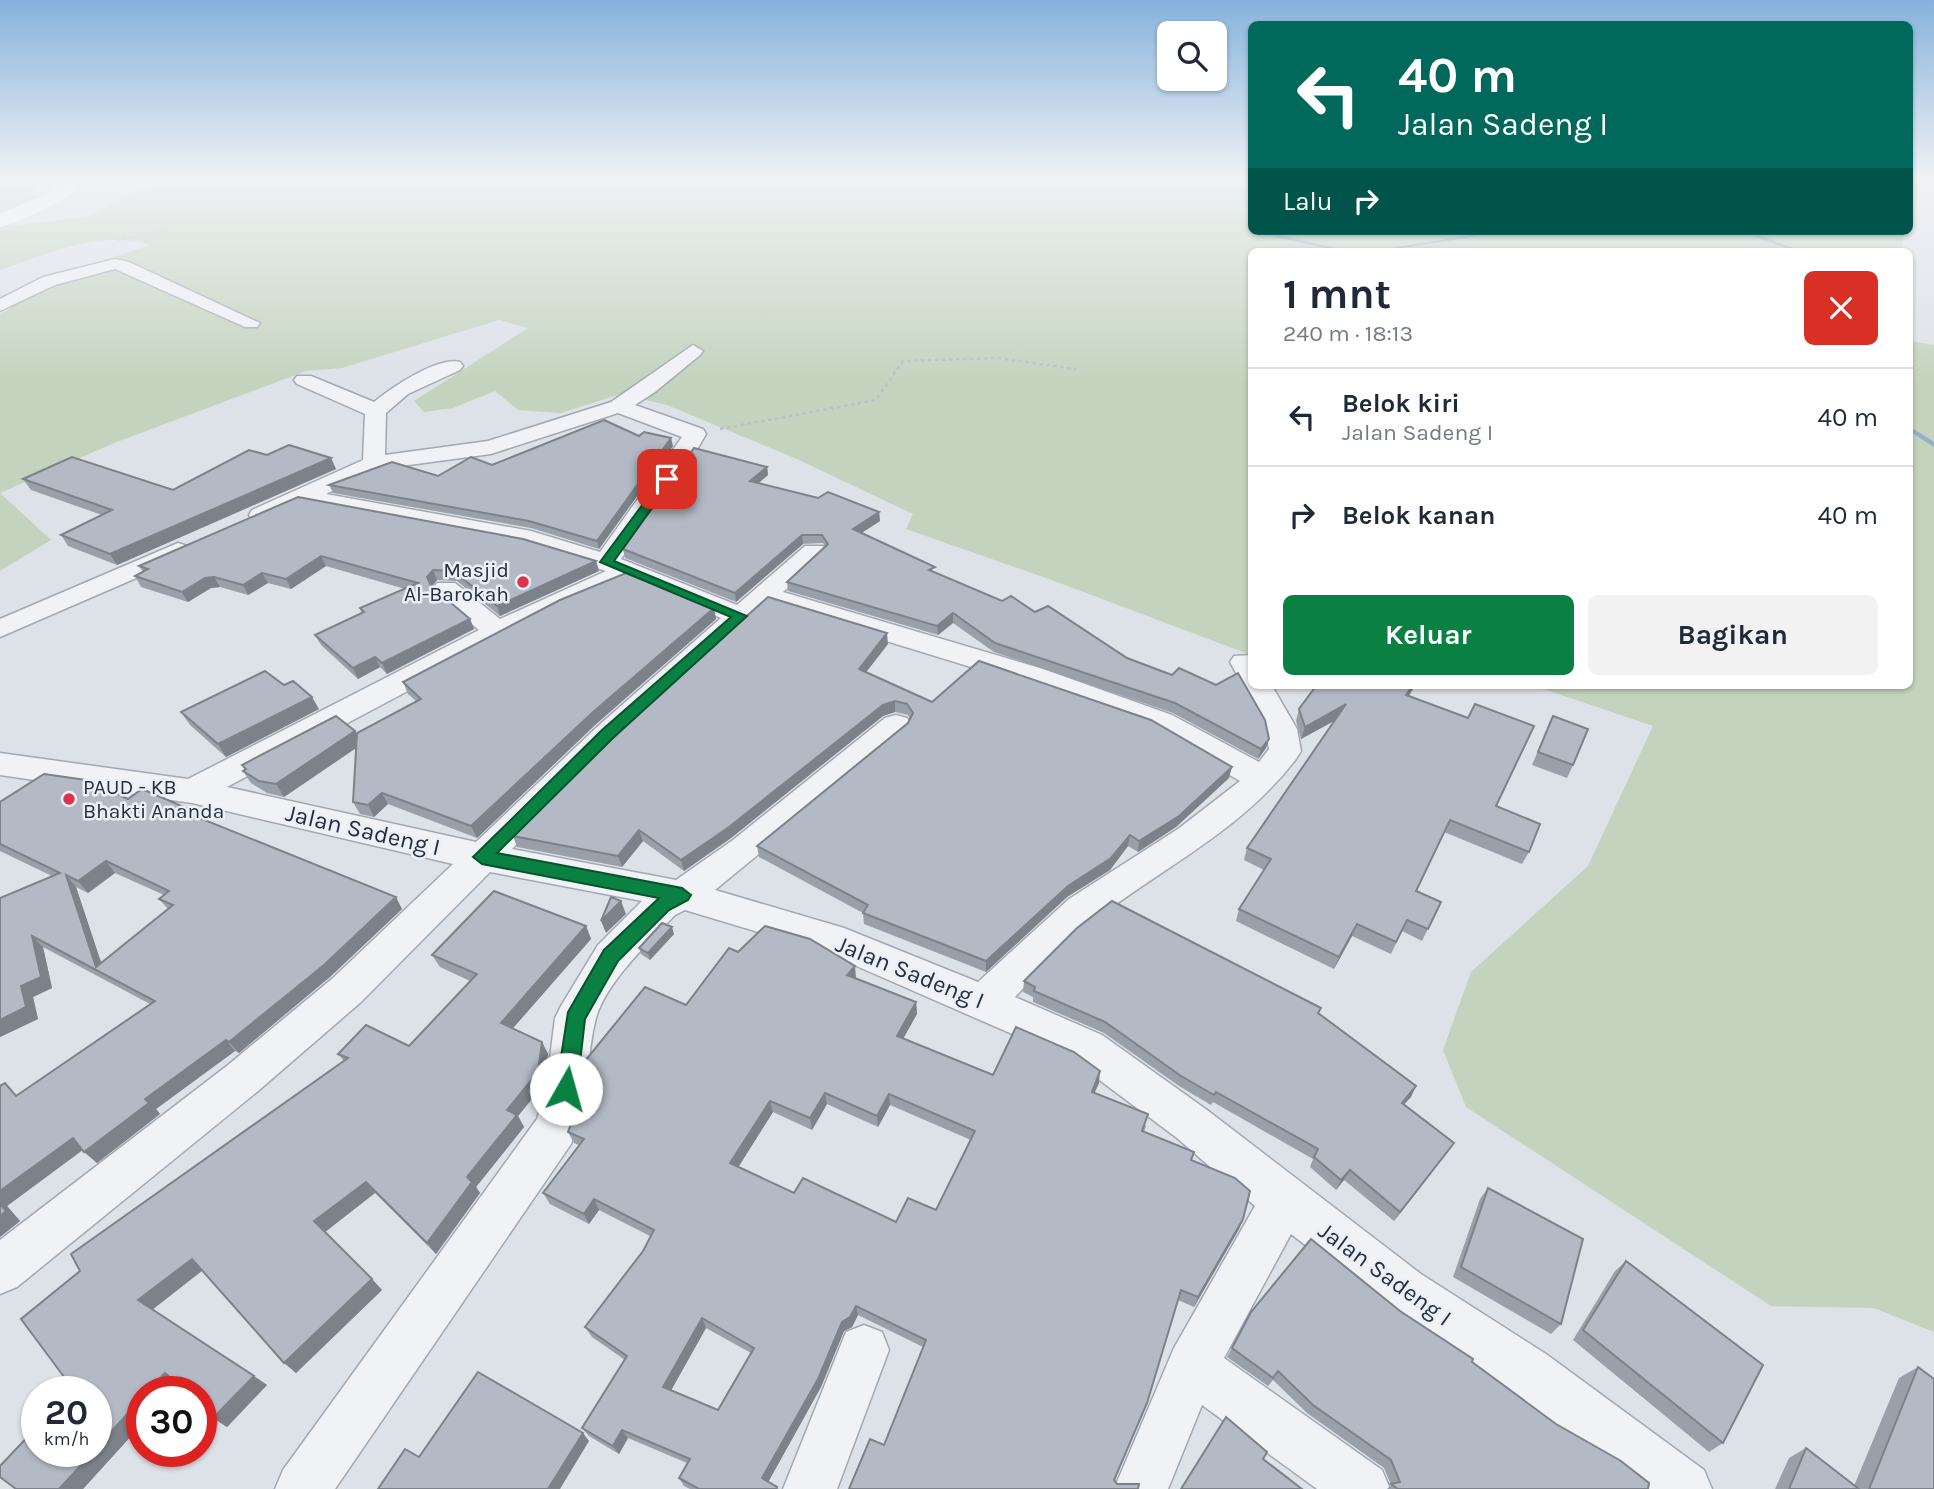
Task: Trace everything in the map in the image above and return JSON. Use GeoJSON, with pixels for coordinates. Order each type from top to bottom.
{"type":"FeatureCollection","features":[{"type":"Feature","properties":{"kind":"street"},"geometry":{"type":"LineString","coordinates":[[0,306],[49,281],[115,264],[123,265],[251,323]]}},
{"type":"Feature","properties":{"kind":"street"},"geometry":{"type":"LineString","coordinates":[[240,524],[374,463],[492,447],[618,406],[648,388],[693,351]]}},
{"type":"Feature","properties":{"kind":"street"},"geometry":{"type":"LineString","coordinates":[[374,463],[373,426],[376,411],[401,390],[453,366]]}},
{"type":"Feature","properties":{"kind":"street"},"geometry":{"type":"LineString","coordinates":[[304,380],[376,411]]}},
{"type":"Feature","properties":{"kind":"street"},"geometry":{"type":"LineString","coordinates":[[192,791],[616,567],[695,434],[618,406]]}},
{"type":"Feature","properties":{"kind":"street"},"geometry":{"type":"LineString","coordinates":[[303,497],[531,539],[616,567],[752,606],[1033,676],[1161,722],[1261,778]]}},
{"type":"Feature","properties":{"kind":"street"},"geometry":{"type":"LineString","coordinates":[[0,629],[202,541]]}},
{"type":"Feature","properties":{"kind":"street"},"geometry":{"type":"LineString","coordinates":[[0,1270],[243,1078],[336,999],[449,893],[482,857],[608,734],[814,551]]}},
{"type":"Feature","properties":{"kind":"street"},"geometry":{"type":"LineString","coordinates":[[446,589],[497,631]]}},
{"type":"Feature","properties":{"kind":"street"},"geometry":{"type":"LineString","coordinates":[[984,1002],[1081,910],[1176,849],[1273,769],[1285,751],[1281,729],[1259,689]]}},
{"type":"Feature","properties":{"kind":"street"},"geometry":{"type":"LineString","coordinates":[[302,1489],[555,1129],[566,1089],[575,1018],[611,956],[662,905],[682,895],[794,810],[896,725]]}},
{"type":"Feature","properties":{"kind":"street","name":"Jalan Sadeng I"},"geometry":{"type":"LineString","coordinates":[[7,770],[192,791],[482,857],[682,895],[831,939],[984,1002],[1088,1048],[1192,1124],[1284,1200],[1404,1291],[1528,1372],[1685,1489]]}},
{"type":"Feature","properties":{"kind":"street"},"geometry":{"type":"LineString","coordinates":[[1141,1489],[1192,1366],[1284,1200]]}},
{"type":"Feature","properties":{"kind":"street"},"geometry":{"type":"LineString","coordinates":[[810,1489],[864,1350]]}},
{"type":"Feature","properties":{"kind":"street"},"geometry":{"type":"LineString","coordinates":[[1192,1366],[1363,1489]]}},
{"type":"Feature","properties":{"kind":"path"},"geometry":{"type":"LineString","coordinates":[[695,434],[876,400],[903,361],[997,358],[1076,369]]}},
{"type":"Feature","properties":{"kind":"green space"},"geometry":{"type":"Polygon","coordinates":[[[0,248],[66,248],[56,251],[0,270],[0,248]]]}},
{"type":"Feature","properties":{"kind":"green space"},"geometry":{"type":"Polygon","coordinates":[[[140,248],[1248,248],[1248,654],[906,529],[913,514],[797,459],[667,405],[621,394],[561,413],[518,410],[495,391],[453,408],[424,412],[414,401],[528,328],[499,320],[342,368],[306,371],[114,443],[0,493],[0,315],[61,274],[140,248]]]}},
{"type":"Feature","properties":{"kind":"green space"},"geometry":{"type":"Polygon","coordinates":[[[1913,342],[1934,345],[1934,1332],[1874,1308],[1771,1306],[1466,1107],[1443,1050],[1471,972],[1588,866],[1653,726],[1544,689],[1913,689],[1913,342]]]}},
{"type":"Feature","properties":{"kind":"green space"},"geometry":{"type":"Polygon","coordinates":[[[0,493],[51,540],[0,571],[0,493]]]}},
{"type":"Feature","properties":{"kind":"building"},"geometry":{"type":"Polygon","coordinates":[[[604,420],[639,436],[644,432],[671,438],[597,541],[529,521],[329,485],[392,462],[438,476],[471,457],[492,465],[604,420]]]}},
{"type":"Feature","properties":{"kind":"building"},"geometry":{"type":"Polygon","coordinates":[[[289,445],[331,458],[110,554],[61,535],[112,510],[23,479],[72,457],[173,490],[249,450],[267,455],[289,445]]]}},
{"type":"Feature","properties":{"kind":"building"},"geometry":{"type":"Polygon","coordinates":[[[694,448],[767,467],[750,481],[818,498],[828,492],[879,512],[853,529],[935,567],[929,570],[1002,601],[1011,596],[1035,612],[1048,606],[1127,658],[1172,675],[1179,668],[1216,685],[1238,673],[1265,720],[1269,739],[1261,749],[1175,703],[995,643],[953,613],[937,626],[787,582],[828,544],[822,535],[802,535],[735,593],[623,549],[694,448]]]}},
{"type":"Feature","properties":{"kind":"building"},"geometry":{"type":"Polygon","coordinates":[[[298,497],[523,539],[596,561],[497,606],[453,571],[433,570],[427,577],[431,586],[470,619],[382,663],[375,657],[353,668],[315,635],[364,612],[360,608],[418,583],[321,556],[286,579],[262,573],[243,585],[214,577],[205,578],[182,592],[135,576],[148,569],[139,566],[298,497]]]}},
{"type":"Feature","properties":{"kind":"building"},"geometry":{"type":"Polygon","coordinates":[[[626,573],[714,608],[592,713],[471,826],[382,793],[368,805],[353,802],[357,733],[421,699],[403,682],[560,600],[626,573]]]}},
{"type":"Feature","properties":{"kind":"building"},"geometry":{"type":"Polygon","coordinates":[[[768,597],[887,633],[859,669],[932,702],[979,661],[1151,720],[1232,767],[1179,816],[1139,841],[1130,835],[1111,858],[1068,886],[986,961],[863,913],[868,905],[757,846],[908,723],[913,713],[907,704],[895,701],[883,705],[729,827],[681,860],[639,830],[618,856],[513,836],[617,732],[768,597]]]}},
{"type":"Feature","properties":{"kind":"building"},"geometry":{"type":"Polygon","coordinates":[[[265,671],[284,685],[293,681],[312,697],[218,744],[181,712],[265,671]]]}},
{"type":"Feature","properties":{"kind":"building"},"geometry":{"type":"Polygon","coordinates":[[[1314,689],[1410,689],[1406,695],[1468,718],[1475,704],[1534,726],[1496,806],[1540,824],[1529,852],[1450,820],[1416,891],[1441,902],[1428,929],[1407,920],[1396,942],[1357,924],[1339,957],[1239,909],[1271,859],[1247,848],[1346,704],[1305,727],[1299,709],[1314,689]]]}},
{"type":"Feature","properties":{"kind":"building"},"geometry":{"type":"Polygon","coordinates":[[[336,716],[355,731],[276,784],[259,781],[243,771],[246,769],[242,765],[336,716]]]}},
{"type":"Feature","properties":{"kind":"building"},"geometry":{"type":"Polygon","coordinates":[[[1553,716],[1588,729],[1573,765],[1538,752],[1553,716]]]}},
{"type":"Feature","properties":{"kind":"building"},"geometry":{"type":"Polygon","coordinates":[[[44,774],[86,780],[128,799],[142,789],[205,816],[202,819],[396,897],[324,965],[229,1042],[226,1040],[145,1099],[149,1103],[84,1152],[73,1138],[0,1191],[0,1086],[5,1083],[16,1096],[155,1001],[32,936],[41,977],[21,986],[26,1007],[0,1020],[0,898],[60,873],[0,844],[0,802],[44,774]],[[106,861],[78,881],[66,875],[96,967],[173,905],[159,899],[169,891],[106,861]]]}},
{"type":"Feature","properties":{"kind":"building"},"geometry":{"type":"Polygon","coordinates":[[[494,891],[586,926],[501,1023],[542,1042],[538,1072],[507,1110],[517,1115],[467,1177],[472,1182],[427,1243],[366,1182],[314,1221],[372,1279],[284,1363],[192,1259],[138,1300],[254,1376],[217,1414],[217,1376],[168,1376],[165,1373],[162,1376],[126,1376],[126,1415],[112,1431],[112,1376],[63,1376],[21,1319],[80,1271],[71,1254],[348,1058],[338,1054],[366,1025],[409,1046],[477,974],[432,955],[494,891]]]}},
{"type":"Feature","properties":{"kind":"building"},"geometry":{"type":"Polygon","coordinates":[[[611,897],[621,901],[601,921],[611,897]]]}},
{"type":"Feature","properties":{"kind":"building"},"geometry":{"type":"Polygon","coordinates":[[[1112,901],[1321,1008],[1318,1013],[1416,1086],[1402,1103],[1454,1143],[1400,1212],[1350,1170],[1341,1180],[1314,1157],[1318,1149],[1216,1092],[1214,1095],[1181,1076],[1105,1022],[1034,991],[1035,987],[1024,981],[1077,928],[1112,901]]]}},
{"type":"Feature","properties":{"kind":"building"},"geometry":{"type":"Polygon","coordinates":[[[662,923],[672,927],[648,953],[639,948],[662,923]]]}},
{"type":"Feature","properties":{"kind":"building"},"geometry":{"type":"Polygon","coordinates":[[[765,926],[810,939],[855,966],[847,975],[916,1002],[897,1036],[993,1075],[1016,1027],[1074,1052],[1100,1071],[1092,1092],[1148,1114],[1142,1131],[1194,1152],[1191,1160],[1235,1178],[1250,1191],[1243,1219],[1198,1297],[1181,1290],[1147,1403],[1114,1480],[1117,1484],[1139,1484],[1138,1489],[849,1489],[870,1439],[884,1445],[926,1340],[856,1306],[850,1317],[842,1322],[818,1379],[762,1478],[777,1487],[776,1489],[699,1489],[679,1478],[690,1459],[622,1430],[613,1446],[582,1428],[627,1356],[585,1327],[643,1251],[654,1230],[594,1199],[584,1214],[543,1193],[584,1139],[568,1132],[574,1116],[594,1091],[582,1085],[585,1061],[645,987],[686,1005],[729,948],[738,952],[765,926]],[[825,1093],[810,1118],[770,1101],[730,1163],[794,1193],[803,1178],[896,1222],[908,1198],[936,1210],[975,1131],[889,1094],[877,1116],[825,1093]],[[702,1318],[663,1387],[718,1410],[754,1348],[702,1318]]]}},
{"type":"Feature","properties":{"kind":"building"},"geometry":{"type":"Polygon","coordinates":[[[1488,1188],[1583,1239],[1561,1324],[1461,1267],[1488,1188]]]}},
{"type":"Feature","properties":{"kind":"building"},"geometry":{"type":"Polygon","coordinates":[[[0,1204],[6,1211],[0,1216],[0,1204]]]}},
{"type":"Feature","properties":{"kind":"building"},"geometry":{"type":"Polygon","coordinates":[[[1311,1239],[1400,1311],[1473,1359],[1472,1362],[1556,1424],[1621,1461],[1649,1483],[1648,1489],[1398,1489],[1391,1484],[1400,1482],[1391,1460],[1313,1405],[1278,1371],[1273,1378],[1232,1348],[1251,1312],[1311,1239]]]}},
{"type":"Feature","properties":{"kind":"building"},"geometry":{"type":"Polygon","coordinates":[[[1626,1261],[1763,1365],[1723,1443],[1583,1330],[1626,1261]]]}},
{"type":"Feature","properties":{"kind":"building"},"geometry":{"type":"Polygon","coordinates":[[[1918,1367],[1934,1379],[1934,1489],[1869,1489],[1918,1367]]]}},
{"type":"Feature","properties":{"kind":"building"},"geometry":{"type":"Polygon","coordinates":[[[478,1372],[583,1433],[548,1489],[378,1489],[405,1449],[419,1457],[478,1372]]]}},
{"type":"Feature","properties":{"kind":"building"},"geometry":{"type":"Polygon","coordinates":[[[1226,1417],[1267,1452],[1263,1459],[1302,1489],[1181,1489],[1226,1417]]]}},
{"type":"Feature","properties":{"kind":"building"},"geometry":{"type":"Polygon","coordinates":[[[21,1444],[21,1467],[79,1467],[59,1489],[16,1489],[0,1477],[0,1466],[21,1444]]]}},
{"type":"Feature","properties":{"kind":"building"},"geometry":{"type":"Polygon","coordinates":[[[1806,1448],[1859,1489],[1789,1489],[1806,1448]]]}},
{"type":"Feature","properties":{"kind":"waterway"},"geometry":{"type":"LineString","coordinates":[[1913,431],[1934,445]]}},
{"type":"Feature","properties":{"kind":"place","name":"Masjid Al-Barokah"},"geometry":{"type":"Point","coordinates":[523,582]}},
{"type":"Feature","properties":{"kind":"place","name":"PAUD - KB Bhakti Ananda"},"geometry":{"type":"Point","coordinates":[69,799]}},
{"type":"Feature","properties":{"kind":"route"},"geometry":{"type":"LineString","coordinates":[[566,1089],[575,1018],[611,956],[662,905],[682,895],[482,857],[608,734],[740,616],[606,562],[627,537],[667,479]]}}]}
